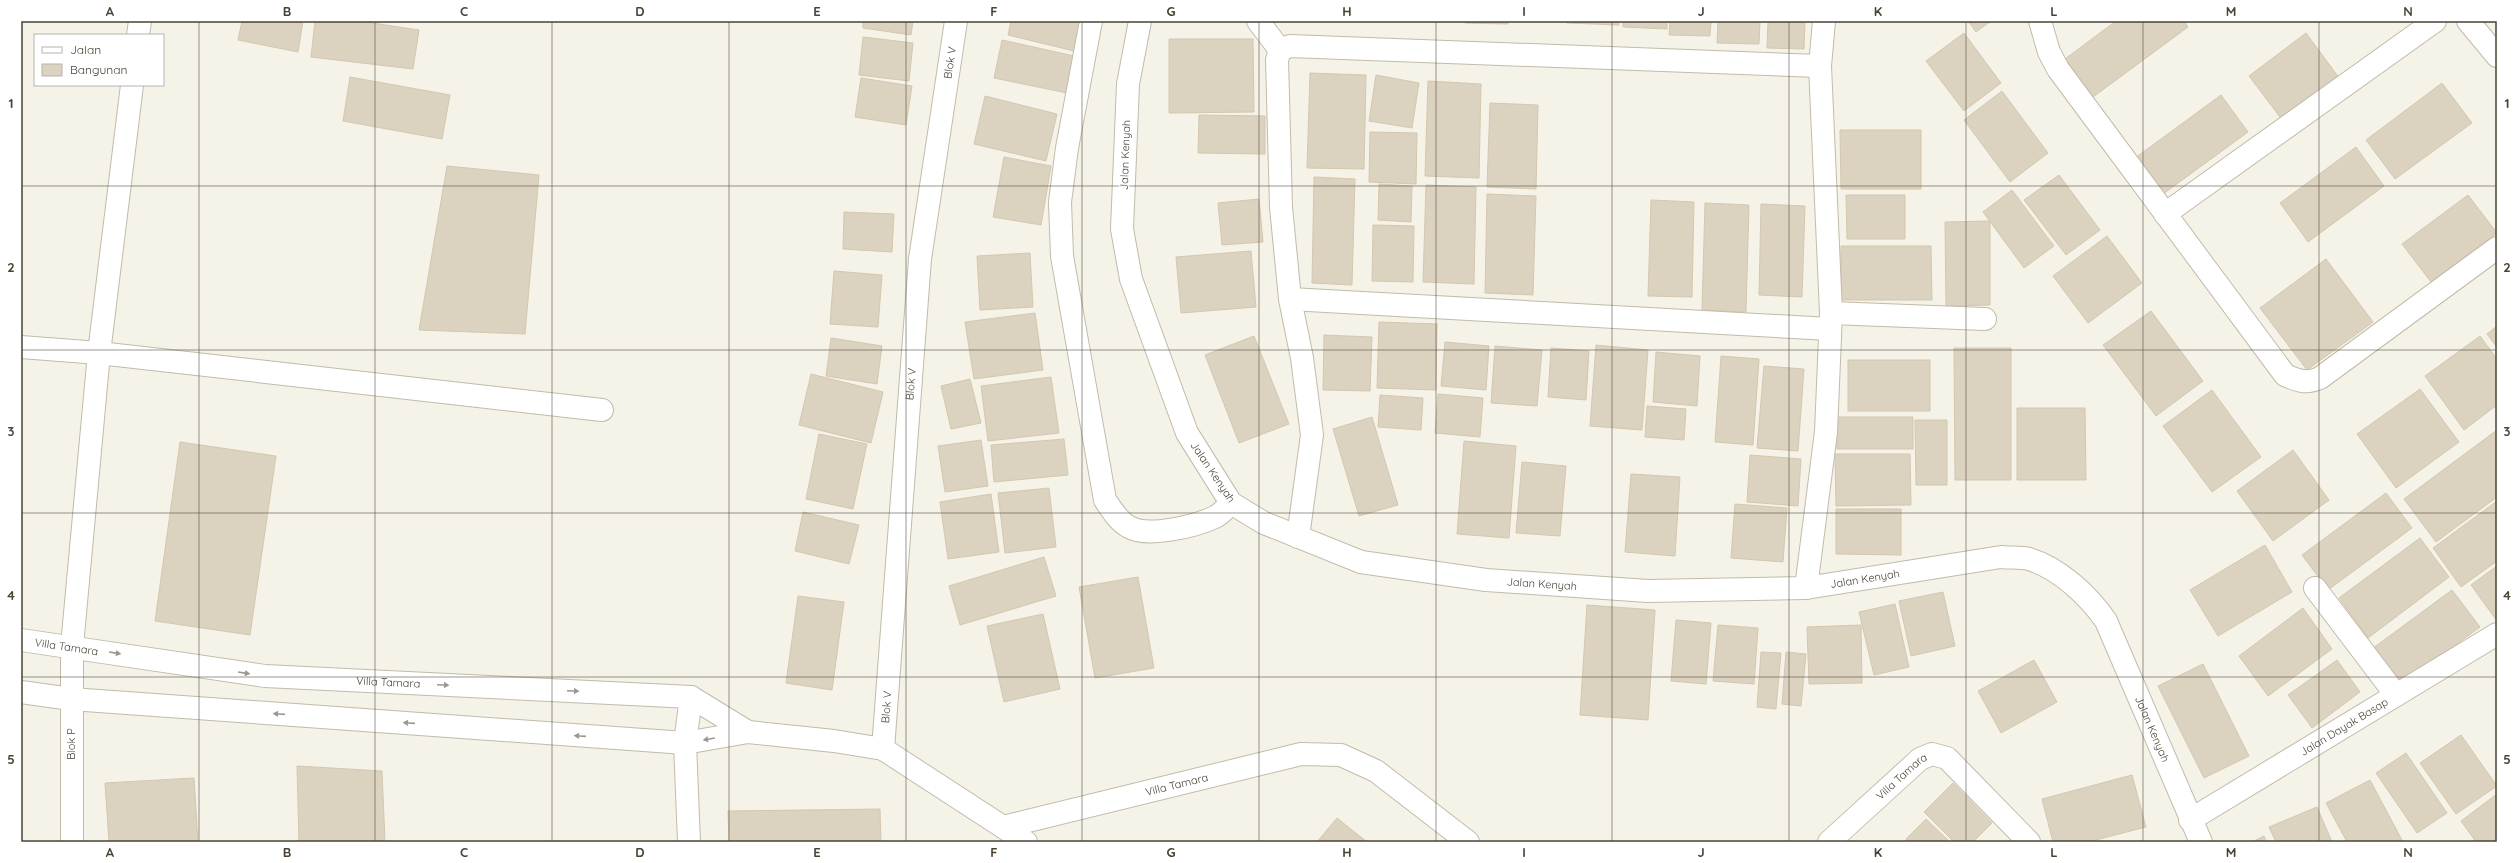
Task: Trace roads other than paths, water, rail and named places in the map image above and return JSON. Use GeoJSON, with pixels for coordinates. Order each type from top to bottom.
{"type":"FeatureCollection","features":[{"type":"Feature","properties":{"kind":"street"},"geometry":{"type":"LineString","coordinates":[[138,34],[140,21]]}},
{"type":"Feature","properties":{"kind":"street","name":"Blok V"},"geometry":{"type":"LineString","coordinates":[[883,749],[920,259],[956,21]]}},
{"type":"Feature","properties":{"kind":"street"},"geometry":{"type":"LineString","coordinates":[[1091,21],[1067,148],[1060,202],[1062,256],[1106,500],[1118,519],[1130,528],[1149,532],[1193,526],[1217,516],[1231,503]]}},
{"type":"Feature","properties":{"kind":"street","name":"Jalan Kenyah"},"geometry":{"type":"LineString","coordinates":[[1140,21],[1128,84],[1122,229],[1131,279],[1187,433],[1231,503],[1264,523],[1361,562],[1486,580],[1648,591],[1806,588],[2001,557],[2029,559],[2058,574],[2095,604],[2106,621],[2146,709],[2190,820],[2201,842]]}},
{"type":"Feature","properties":{"kind":"street"},"geometry":{"type":"LineString","coordinates":[[1258,21],[1280,50]]}},
{"type":"Feature","properties":{"kind":"street"},"geometry":{"type":"LineString","coordinates":[[1806,588],[1826,432],[1830,321],[1820,66],[1824,21]]}},
{"type":"Feature","properties":{"kind":"street"},"geometry":{"type":"LineString","coordinates":[[2040,21],[2049,52],[2058,69],[2285,375],[2300,382],[2310,383],[2340,366],[2497,248]]}},
{"type":"Feature","properties":{"kind":"street"},"geometry":{"type":"LineString","coordinates":[[2165,214],[2435,21]]}},
{"type":"Feature","properties":{"kind":"street"},"geometry":{"type":"LineString","coordinates":[[2468,21],[2497,56]]}},
{"type":"Feature","properties":{"kind":"street"},"geometry":{"type":"LineString","coordinates":[[1280,50],[1290,46],[1820,66]]}},
{"type":"Feature","properties":{"kind":"street"},"geometry":{"type":"LineString","coordinates":[[1280,50],[1277,60],[1281,199],[1290,299],[1302,358],[1312,435],[1298,537]]}},
{"type":"Feature","properties":{"kind":"street","name":"Blok P"},"geometry":{"type":"LineString","coordinates":[[72,842],[72,646],[99,353],[132,86]]}},
{"type":"Feature","properties":{"kind":"street"},"geometry":{"type":"LineString","coordinates":[[1290,299],[1830,321],[1985,319]]}},
{"type":"Feature","properties":{"kind":"street"},"geometry":{"type":"LineString","coordinates":[[21,347],[99,353],[602,410]]}},
{"type":"Feature","properties":{"kind":"street"},"geometry":{"type":"LineString","coordinates":[[2315,588],[2396,695]]}},
{"type":"Feature","properties":{"kind":"street","name":"Jalan Dayak Basap"},"geometry":{"type":"LineString","coordinates":[[2190,820],[2497,634]]}},
{"type":"Feature","properties":{"kind":"street","name":"Villa Tamara"},"geometry":{"type":"LineString","coordinates":[[21,640],[72,646],[265,676],[691,697],[748,732]]}},
{"type":"Feature","properties":{"kind":"street"},"geometry":{"type":"LineString","coordinates":[[21,692],[71,699],[685,743],[748,732],[834,740],[883,749],[1026,842]]}},
{"type":"Feature","properties":{"kind":"street"},"geometry":{"type":"LineString","coordinates":[[689,842],[685,743],[691,697]]}},
{"type":"Feature","properties":{"kind":"street","name":"Villa Tamara"},"geometry":{"type":"LineString","coordinates":[[1003,827],[1301,754],[1341,755],[1376,771],[1468,842]]}},
{"type":"Feature","properties":{"kind":"street","name":"Villa Tamara"},"geometry":{"type":"LineString","coordinates":[[1829,842],[1920,759],[1932,754],[1947,758],[2029,842]]}}]}
